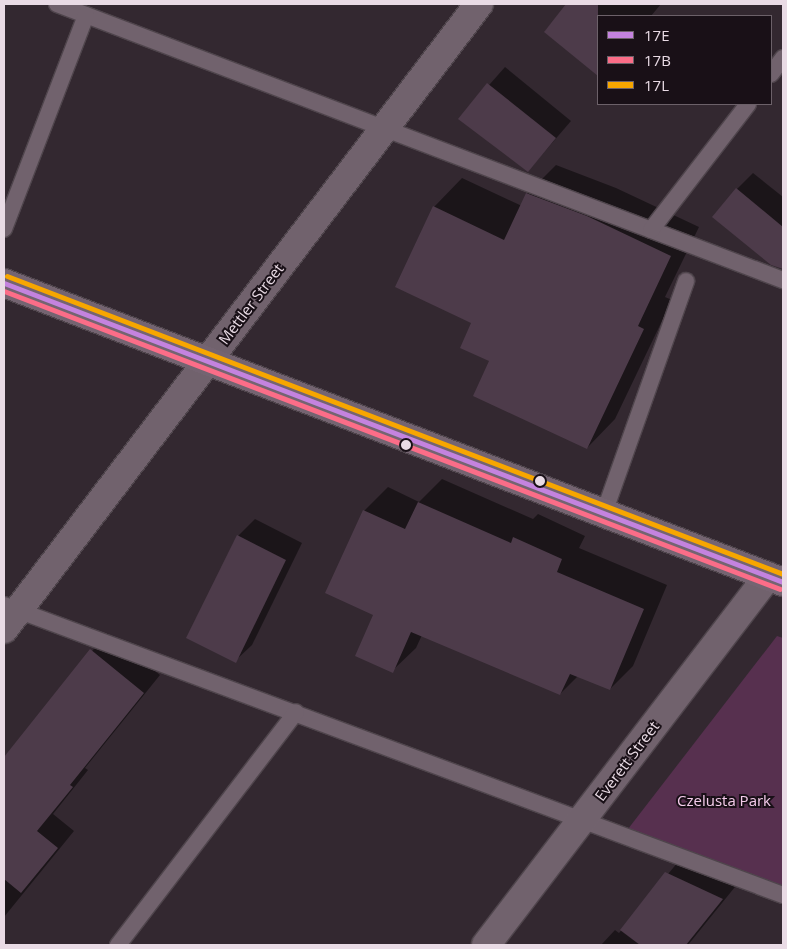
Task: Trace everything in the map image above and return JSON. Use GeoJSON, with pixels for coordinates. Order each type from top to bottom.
{"type":"FeatureCollection","features":[{"type":"Feature","properties":{"kind":"main road"},"geometry":{"type":"LineString","coordinates":[[4,283],[776,579]]}},
{"type":"Feature","properties":{"kind":"street","name":"Mettler Street"},"geometry":{"type":"LineString","coordinates":[[8,615],[208,361],[479,4]]}},
{"type":"Feature","properties":{"kind":"street","name":"Everett Street"},"geometry":{"type":"LineString","coordinates":[[486,945],[582,821],[776,579]]}},
{"type":"Feature","properties":{"kind":"lane"},"geometry":{"type":"LineString","coordinates":[[57,4],[80,10],[382,130],[783,280]]}},
{"type":"Feature","properties":{"kind":"lane"},"geometry":{"type":"LineString","coordinates":[[4,229],[80,10]]}},
{"type":"Feature","properties":{"kind":"lane"},"geometry":{"type":"LineString","coordinates":[[772,73],[783,58]]}},
{"type":"Feature","properties":{"kind":"lane"},"geometry":{"type":"LineString","coordinates":[[651,230],[747,105]]}},
{"type":"Feature","properties":{"kind":"lane"},"geometry":{"type":"LineString","coordinates":[[604,513],[686,280]]}},
{"type":"Feature","properties":{"kind":"lane"},"geometry":{"type":"LineString","coordinates":[[8,615],[296,712],[783,895]]}},
{"type":"Feature","properties":{"kind":"lane"},"geometry":{"type":"LineString","coordinates":[[118,945],[296,712]]}},
{"type":"Feature","properties":{"kind":"green space","name":"Czelusta Park"},"geometry":{"type":"Polygon","coordinates":[[[777,636],[783,638],[783,886],[628,829],[777,636]]]}},
{"type":"Feature","properties":{"kind":"building"},"geometry":{"type":"Polygon","coordinates":[[[566,4],[598,4],[597,75],[544,32],[566,4]]]}},
{"type":"Feature","properties":{"kind":"building"},"geometry":{"type":"Polygon","coordinates":[[[487,83],[556,138],[528,172],[458,119],[487,83]]]}},
{"type":"Feature","properties":{"kind":"building"},"geometry":{"type":"Polygon","coordinates":[[[736,188],[783,227],[783,269],[771,265],[712,217],[736,188]]]}},
{"type":"Feature","properties":{"kind":"building"},"geometry":{"type":"Polygon","coordinates":[[[526,193],[587,216],[671,256],[638,326],[644,329],[587,449],[473,396],[489,361],[460,348],[471,323],[395,287],[433,206],[504,240],[526,193]]]}},
{"type":"Feature","properties":{"kind":"building"},"geometry":{"type":"Polygon","coordinates":[[[418,502],[511,543],[513,537],[562,559],[557,572],[644,609],[610,690],[570,674],[560,695],[411,632],[393,673],[355,656],[373,615],[325,593],[363,510],[405,529],[418,502]]]}},
{"type":"Feature","properties":{"kind":"building"},"geometry":{"type":"Polygon","coordinates":[[[237,535],[286,560],[236,663],[186,638],[237,535]]]}},
{"type":"Feature","properties":{"kind":"building"},"geometry":{"type":"Polygon","coordinates":[[[90,649],[144,693],[70,785],[73,787],[37,831],[58,848],[21,893],[4,879],[4,757],[90,649]]]}},
{"type":"Feature","properties":{"kind":"building"},"geometry":{"type":"Polygon","coordinates":[[[665,872],[723,899],[686,945],[640,945],[620,930],[665,872]]]}},
{"type":"Feature","properties":{"kind":"transit line","name":"17L"},"geometry":{"type":"LineString","coordinates":[[7,276],[783,574]]}},
{"type":"Feature","properties":{"kind":"transit line","name":"17E"},"geometry":{"type":"LineString","coordinates":[[4,283],[783,582]]}},
{"type":"Feature","properties":{"kind":"transit line","name":"17B"},"geometry":{"type":"LineString","coordinates":[[4,291],[780,589]]}}]}
